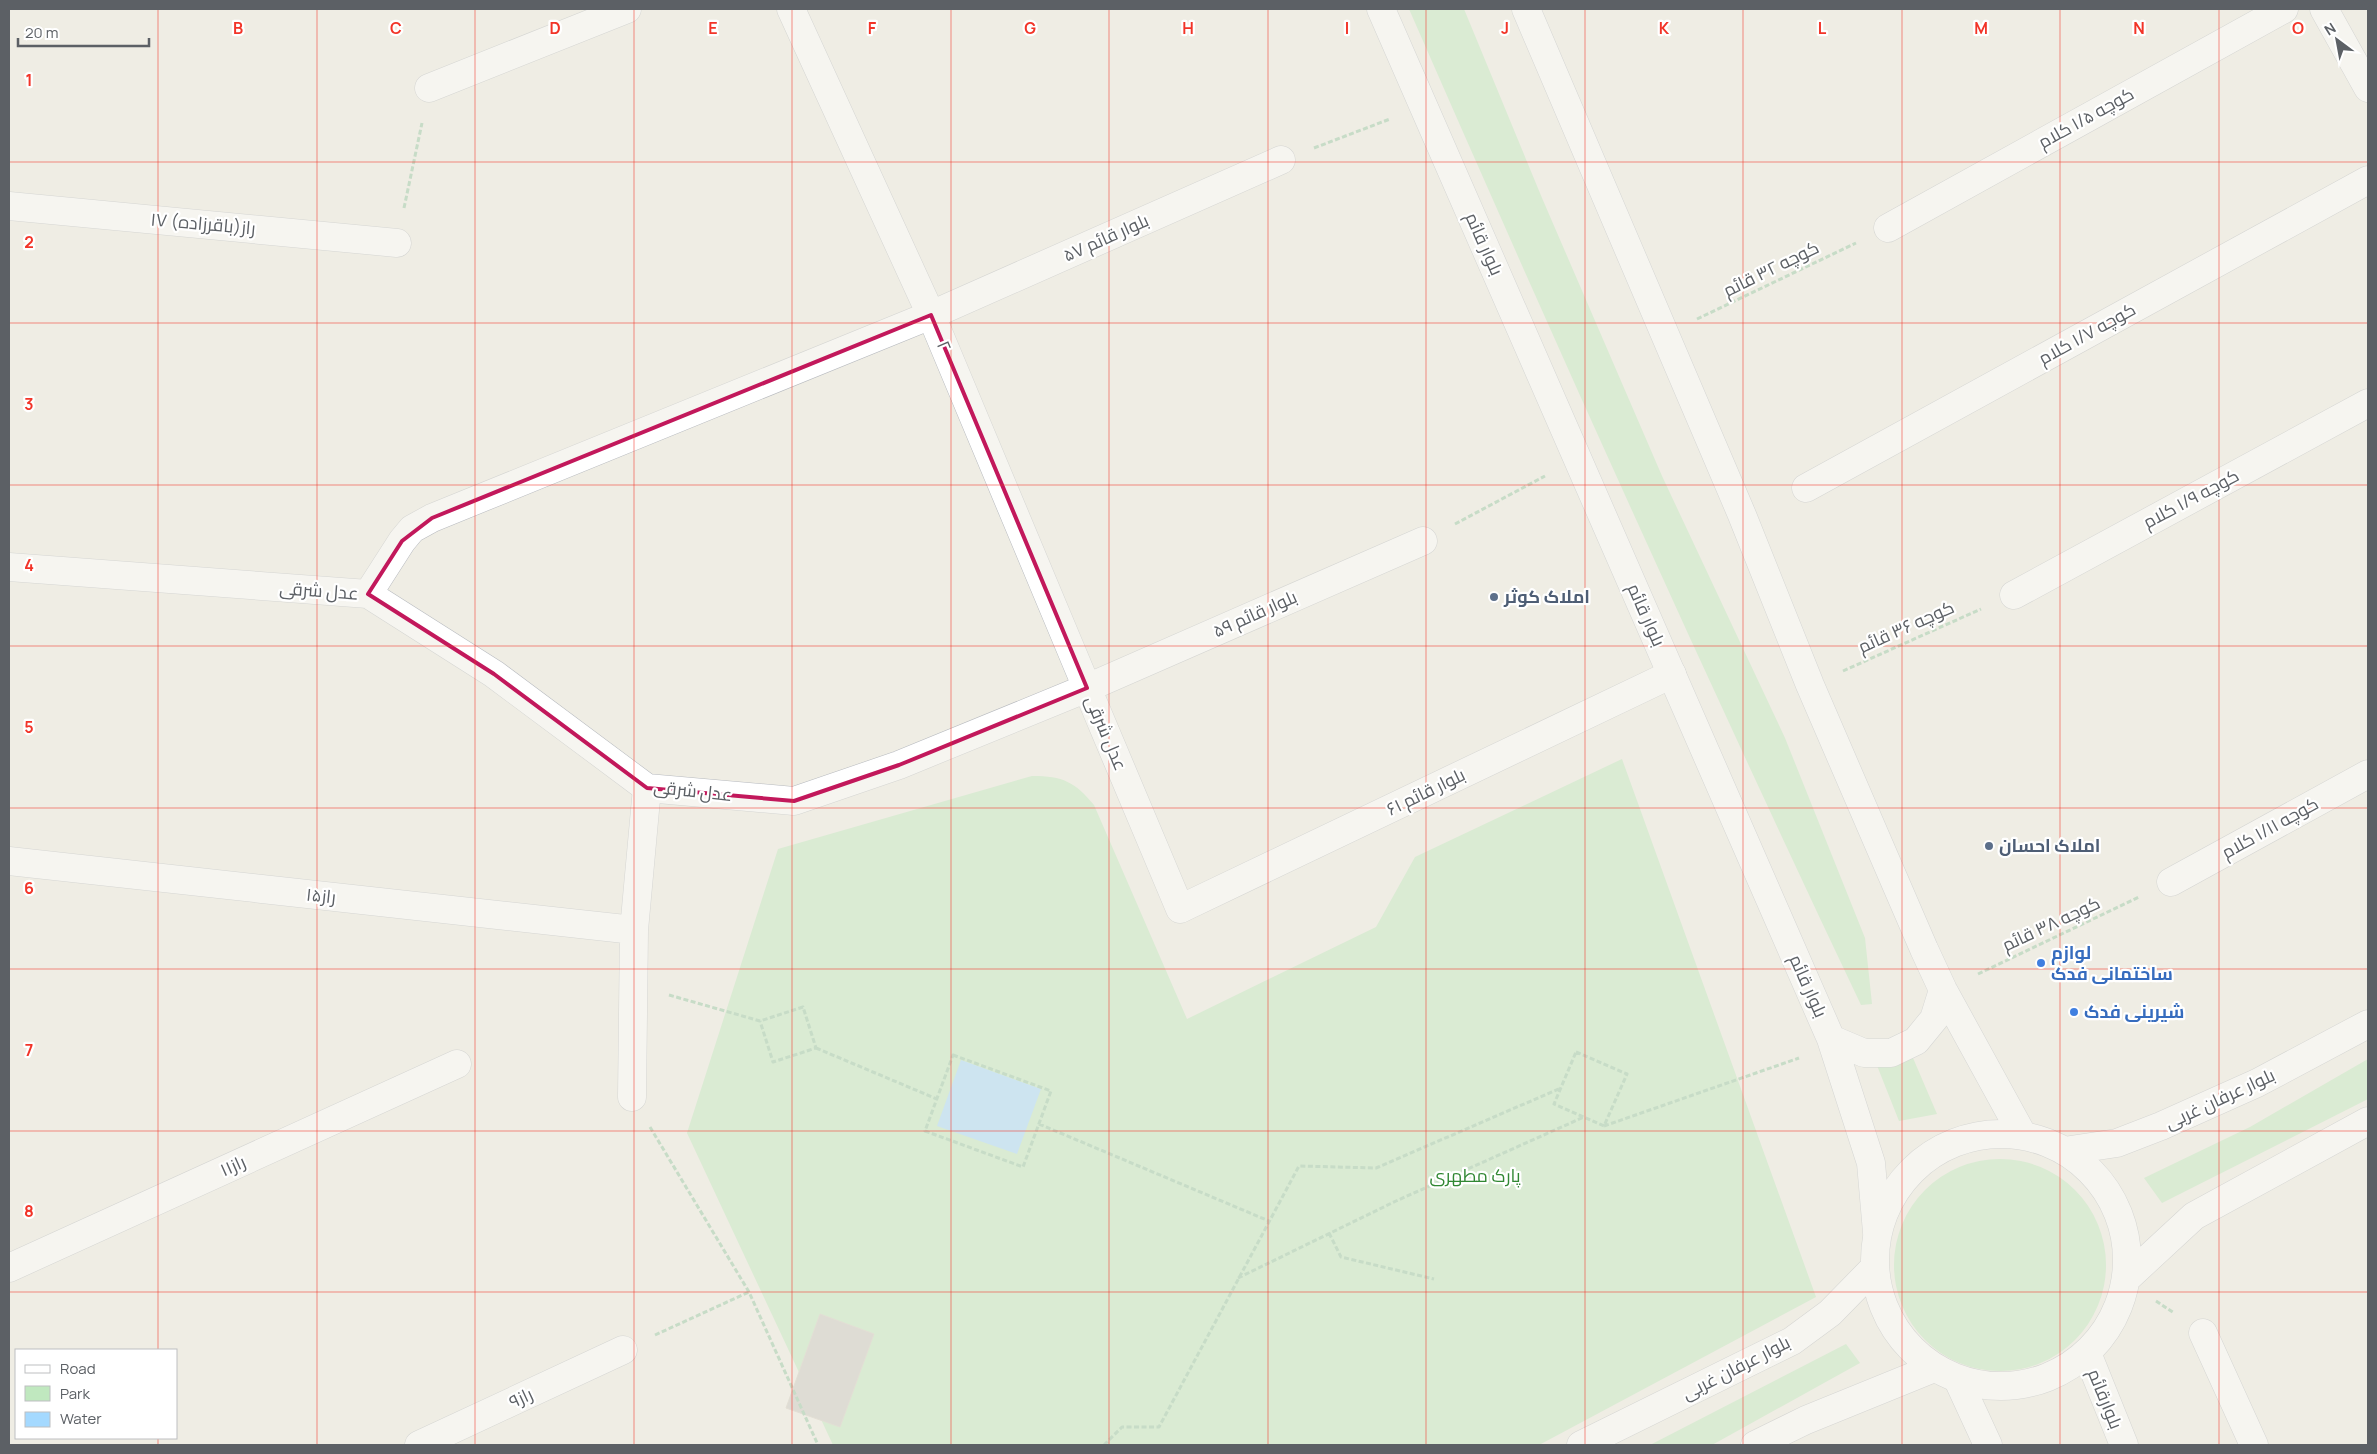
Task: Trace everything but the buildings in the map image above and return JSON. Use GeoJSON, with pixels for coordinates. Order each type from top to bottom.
{"type":"FeatureCollection","features":[{"type":"Feature","properties":{"kind":"street"},"geometry":{"type":"LineString","coordinates":[[429,88],[627,9]]}},
{"type":"Feature","properties":{"kind":"street","name":"۲"},"geometry":{"type":"LineString","coordinates":[[791,9],[930,316],[1087,688]]}},
{"type":"Feature","properties":{"kind":"street","name":"بلوار قائم"},"geometry":{"type":"LineString","coordinates":[[1381,9],[1833,1043],[1871,1163],[1877,1232]]}},
{"type":"Feature","properties":{"kind":"street"},"geometry":{"type":"LineString","coordinates":[[1526,9],[1742,515],[1810,685],[1943,990],[2022,1134]]}},
{"type":"Feature","properties":{"kind":"street","name":"کوچه ۱/۵ کلام"},"geometry":{"type":"LineString","coordinates":[[1888,228],[2284,9]]}},
{"type":"Feature","properties":{"kind":"street"},"geometry":{"type":"LineString","coordinates":[[2324,9],[2368,88]]}},
{"type":"Feature","properties":{"kind":"street","name":"بلوار قائم ۵۷"},"geometry":{"type":"LineString","coordinates":[[368,594],[402,540],[412,529],[432,518],[930,316],[1281,160]]}},
{"type":"Feature","properties":{"kind":"street","name":"کوچه ۱/۷ کلام"},"geometry":{"type":"LineString","coordinates":[[1806,488],[2368,180]]}},
{"type":"Feature","properties":{"kind":"street","name":"۱۷ راز(باقرزاده)"},"geometry":{"type":"LineString","coordinates":[[9,206],[397,243]]}},
{"type":"Feature","properties":{"kind":"street","name":"کوچه ۱/۹ کلام"},"geometry":{"type":"LineString","coordinates":[[2014,595],[2368,403]]}},
{"type":"Feature","properties":{"kind":"street","name":"بلوار قائم ۵۹"},"geometry":{"type":"LineString","coordinates":[[1087,688],[1423,541]]}},
{"type":"Feature","properties":{"kind":"street","name":"عدل شرقی"},"geometry":{"type":"LineString","coordinates":[[9,567],[368,594],[494,674],[647,788],[794,801],[899,765],[1087,688],[1180,910]]}},
{"type":"Feature","properties":{"kind":"street","name":"بلوار قائم ۶۱"},"geometry":{"type":"LineString","coordinates":[[1180,910],[1672,674]]}},
{"type":"Feature","properties":{"kind":"street","name":"کوچه ۱/۱۱ کلام"},"geometry":{"type":"LineString","coordinates":[[2171,882],[2368,774]]}},
{"type":"Feature","properties":{"kind":"street"},"geometry":{"type":"LineString","coordinates":[[632,1097],[634,930],[647,788]]}},
{"type":"Feature","properties":{"kind":"street","name":"راز۱۵"},"geometry":{"type":"LineString","coordinates":[[9,861],[634,930]]}},
{"type":"Feature","properties":{"kind":"street"},"geometry":{"type":"LineString","coordinates":[[1833,1043],[1864,1053],[1891,1053],[1916,1041],[1934,1019],[1943,990]]}},
{"type":"Feature","properties":{"kind":"street","name":"بلوار عرفان غربی"},"geometry":{"type":"LineString","coordinates":[[2064,1150],[2118,1143],[2161,1126],[2257,1083],[2368,1024]]}},
{"type":"Feature","properties":{"kind":"street","name":"راز۱۱"},"geometry":{"type":"LineString","coordinates":[[9,1268],[457,1064]]}},
{"type":"Feature","properties":{"kind":"street"},"geometry":{"type":"LineString","coordinates":[[2126,1279],[2194,1216],[2368,1121]]}},
{"type":"Feature","properties":{"kind":"street"},"geometry":{"type":"LineString","coordinates":[[2022,1134],[2064,1150],[2088,1168],[2107,1192],[2117,1212],[2127,1249],[2126,1279],[2120,1303],[2109,1326],[2087,1352],[2059,1373],[2026,1385],[1992,1387],[1958,1380],[1934,1368],[1910,1349],[1891,1326],[1879,1298],[1874,1268],[1877,1232],[1888,1204],[1901,1185],[1927,1158],[1953,1143],[1983,1135],[2022,1134]]}},
{"type":"Feature","properties":{"kind":"street","name":"بلوار عرفان غربی"},"geometry":{"type":"LineString","coordinates":[[1581,1445],[1792,1341],[1830,1313],[1874,1268]]}},
{"type":"Feature","properties":{"kind":"street"},"geometry":{"type":"LineString","coordinates":[[2203,1333],[2254,1445]]}},
{"type":"Feature","properties":{"kind":"street","name":"راز۹"},"geometry":{"type":"LineString","coordinates":[[419,1445],[623,1350]]}},
{"type":"Feature","properties":{"kind":"street","name":"بلوارقائم"},"geometry":{"type":"LineString","coordinates":[[2087,1352],[2124,1445]]}},
{"type":"Feature","properties":{"kind":"street"},"geometry":{"type":"LineString","coordinates":[[1756,1445],[1806,1420],[1934,1368]]}},
{"type":"Feature","properties":{"kind":"street"},"geometry":{"type":"LineString","coordinates":[[1958,1380],[1988,1445]]}},
{"type":"Feature","properties":{"kind":"path"},"geometry":{"type":"LineString","coordinates":[[397,243],[429,88]]}},
{"type":"Feature","properties":{"kind":"path"},"geometry":{"type":"LineString","coordinates":[[1281,160],[1423,106]]}},
{"type":"Feature","properties":{"kind":"path","name":"کوچه ۳۲ قائم"},"geometry":{"type":"LineString","coordinates":[[1665,334],[1888,228]]}},
{"type":"Feature","properties":{"kind":"path"},"geometry":{"type":"LineString","coordinates":[[1423,541],[1579,459]]}},
{"type":"Feature","properties":{"kind":"path","name":"کوچه ۳۶ قائم"},"geometry":{"type":"LineString","coordinates":[[1810,685],[2014,595]]}},
{"type":"Feature","properties":{"kind":"path","name":"کوچه ۳۸ قائم"},"geometry":{"type":"LineString","coordinates":[[1943,990],[2171,882]]}},
{"type":"Feature","properties":{"kind":"path"},"geometry":{"type":"LineString","coordinates":[[633,984],[760,1021],[803,1007],[816,1048]]}},
{"type":"Feature","properties":{"kind":"path"},"geometry":{"type":"LineString","coordinates":[[760,1021],[773,1062],[816,1048],[937,1099]]}},
{"type":"Feature","properties":{"kind":"path"},"geometry":{"type":"LineString","coordinates":[[1604,1126],[1627,1074],[1576,1052],[1554,1104],[1604,1126],[1833,1043]]}},
{"type":"Feature","properties":{"kind":"path"},"geometry":{"type":"LineString","coordinates":[[953,1055],[1051,1091],[1039,1124],[1023,1167],[925,1131],[953,1055]]}},
{"type":"Feature","properties":{"kind":"path"},"geometry":{"type":"LineString","coordinates":[[1104,1445],[1122,1427],[1159,1427],[1299,1166],[1376,1168],[1561,1088]]}},
{"type":"Feature","properties":{"kind":"path"},"geometry":{"type":"LineString","coordinates":[[632,1097],[749,1292],[818,1445]]}},
{"type":"Feature","properties":{"kind":"path"},"geometry":{"type":"LineString","coordinates":[[1238,1278],[1396,1201],[1584,1118]]}},
{"type":"Feature","properties":{"kind":"path"},"geometry":{"type":"LineString","coordinates":[[1039,1124],[1269,1221]]}},
{"type":"Feature","properties":{"kind":"path"},"geometry":{"type":"LineString","coordinates":[[1329,1233],[1341,1257],[1434,1279]]}},
{"type":"Feature","properties":{"kind":"path"},"geometry":{"type":"LineString","coordinates":[[2126,1279],[2203,1333]]}},
{"type":"Feature","properties":{"kind":"path"},"geometry":{"type":"LineString","coordinates":[[623,1350],[749,1292]]}},
{"type":"Feature","properties":{"kind":"highlighted area"},"geometry":{"type":"Polygon","coordinates":[[[931,315],[1087,688],[899,765],[794,801],[647,788],[494,674],[368,594],[402,541],[432,518],[931,315]]]}},
{"type":"Feature","properties":{"kind":"green space"},"geometry":{"type":"Polygon","coordinates":[[[1409,9],[1464,9],[1542,198],[1662,476],[1785,738],[1865,938],[1872,1004],[1861,1005],[1745,758],[1575,384],[1409,9]]]}},
{"type":"Feature","properties":{"kind":"green space","name":"پارک مطهری"},"geometry":{"type":"Polygon","coordinates":[[[1622,759],[1816,1297],[1539,1445],[833,1445],[687,1133],[778,849],[1032,776],[1060,779],[1081,791],[1094,805],[1187,1019],[1376,927],[1415,857],[1622,759]]]}},
{"type":"Feature","properties":{"kind":"green space"},"geometry":{"type":"Polygon","coordinates":[[[1907,1044],[1937,1114],[1899,1121],[1876,1063],[1907,1044]]]}},
{"type":"Feature","properties":{"kind":"green space"},"geometry":{"type":"Polygon","coordinates":[[[2368,1059],[2368,1099],[2162,1203],[2144,1178],[2250,1127],[2368,1059]]]}},
{"type":"Feature","properties":{"kind":"green space"},"geometry":{"type":"Polygon","coordinates":[[[1990,1159],[2010,1159],[2031,1163],[2050,1171],[2075,1190],[2088,1206],[2098,1224],[2104,1244],[2106,1265],[2104,1286],[2098,1306],[2088,1324],[2075,1340],[2050,1359],[2031,1367],[2010,1371],[1990,1371],[1969,1367],[1950,1359],[1933,1347],[1918,1332],[1906,1315],[1898,1296],[1894,1275],[1894,1255],[1898,1234],[1906,1215],[1918,1198],[1933,1183],[1950,1171],[1969,1163],[1990,1159]]]}},
{"type":"Feature","properties":{"kind":"green space"},"geometry":{"type":"Polygon","coordinates":[[[1846,1344],[1860,1363],[1712,1445],[1650,1445],[1846,1344]]]}},
{"type":"Feature","properties":{"kind":"water"},"geometry":{"type":"Polygon","coordinates":[[[961,1060],[1041,1089],[1017,1154],[937,1126],[961,1060]]]}},
{"type":"Feature","properties":{"kind":"place","name":"املاک کوثر"},"geometry":{"type":"Point","coordinates":[1494,597]}},
{"type":"Feature","properties":{"kind":"place","name":"املاک احسان"},"geometry":{"type":"Point","coordinates":[1989,846]}},
{"type":"Feature","properties":{"kind":"place","name":"لوازم ساختمانی فدک"},"geometry":{"type":"Point","coordinates":[2041,963]}},
{"type":"Feature","properties":{"kind":"place","name":"شیرینی فدک"},"geometry":{"type":"Point","coordinates":[2074,1012]}}]}
